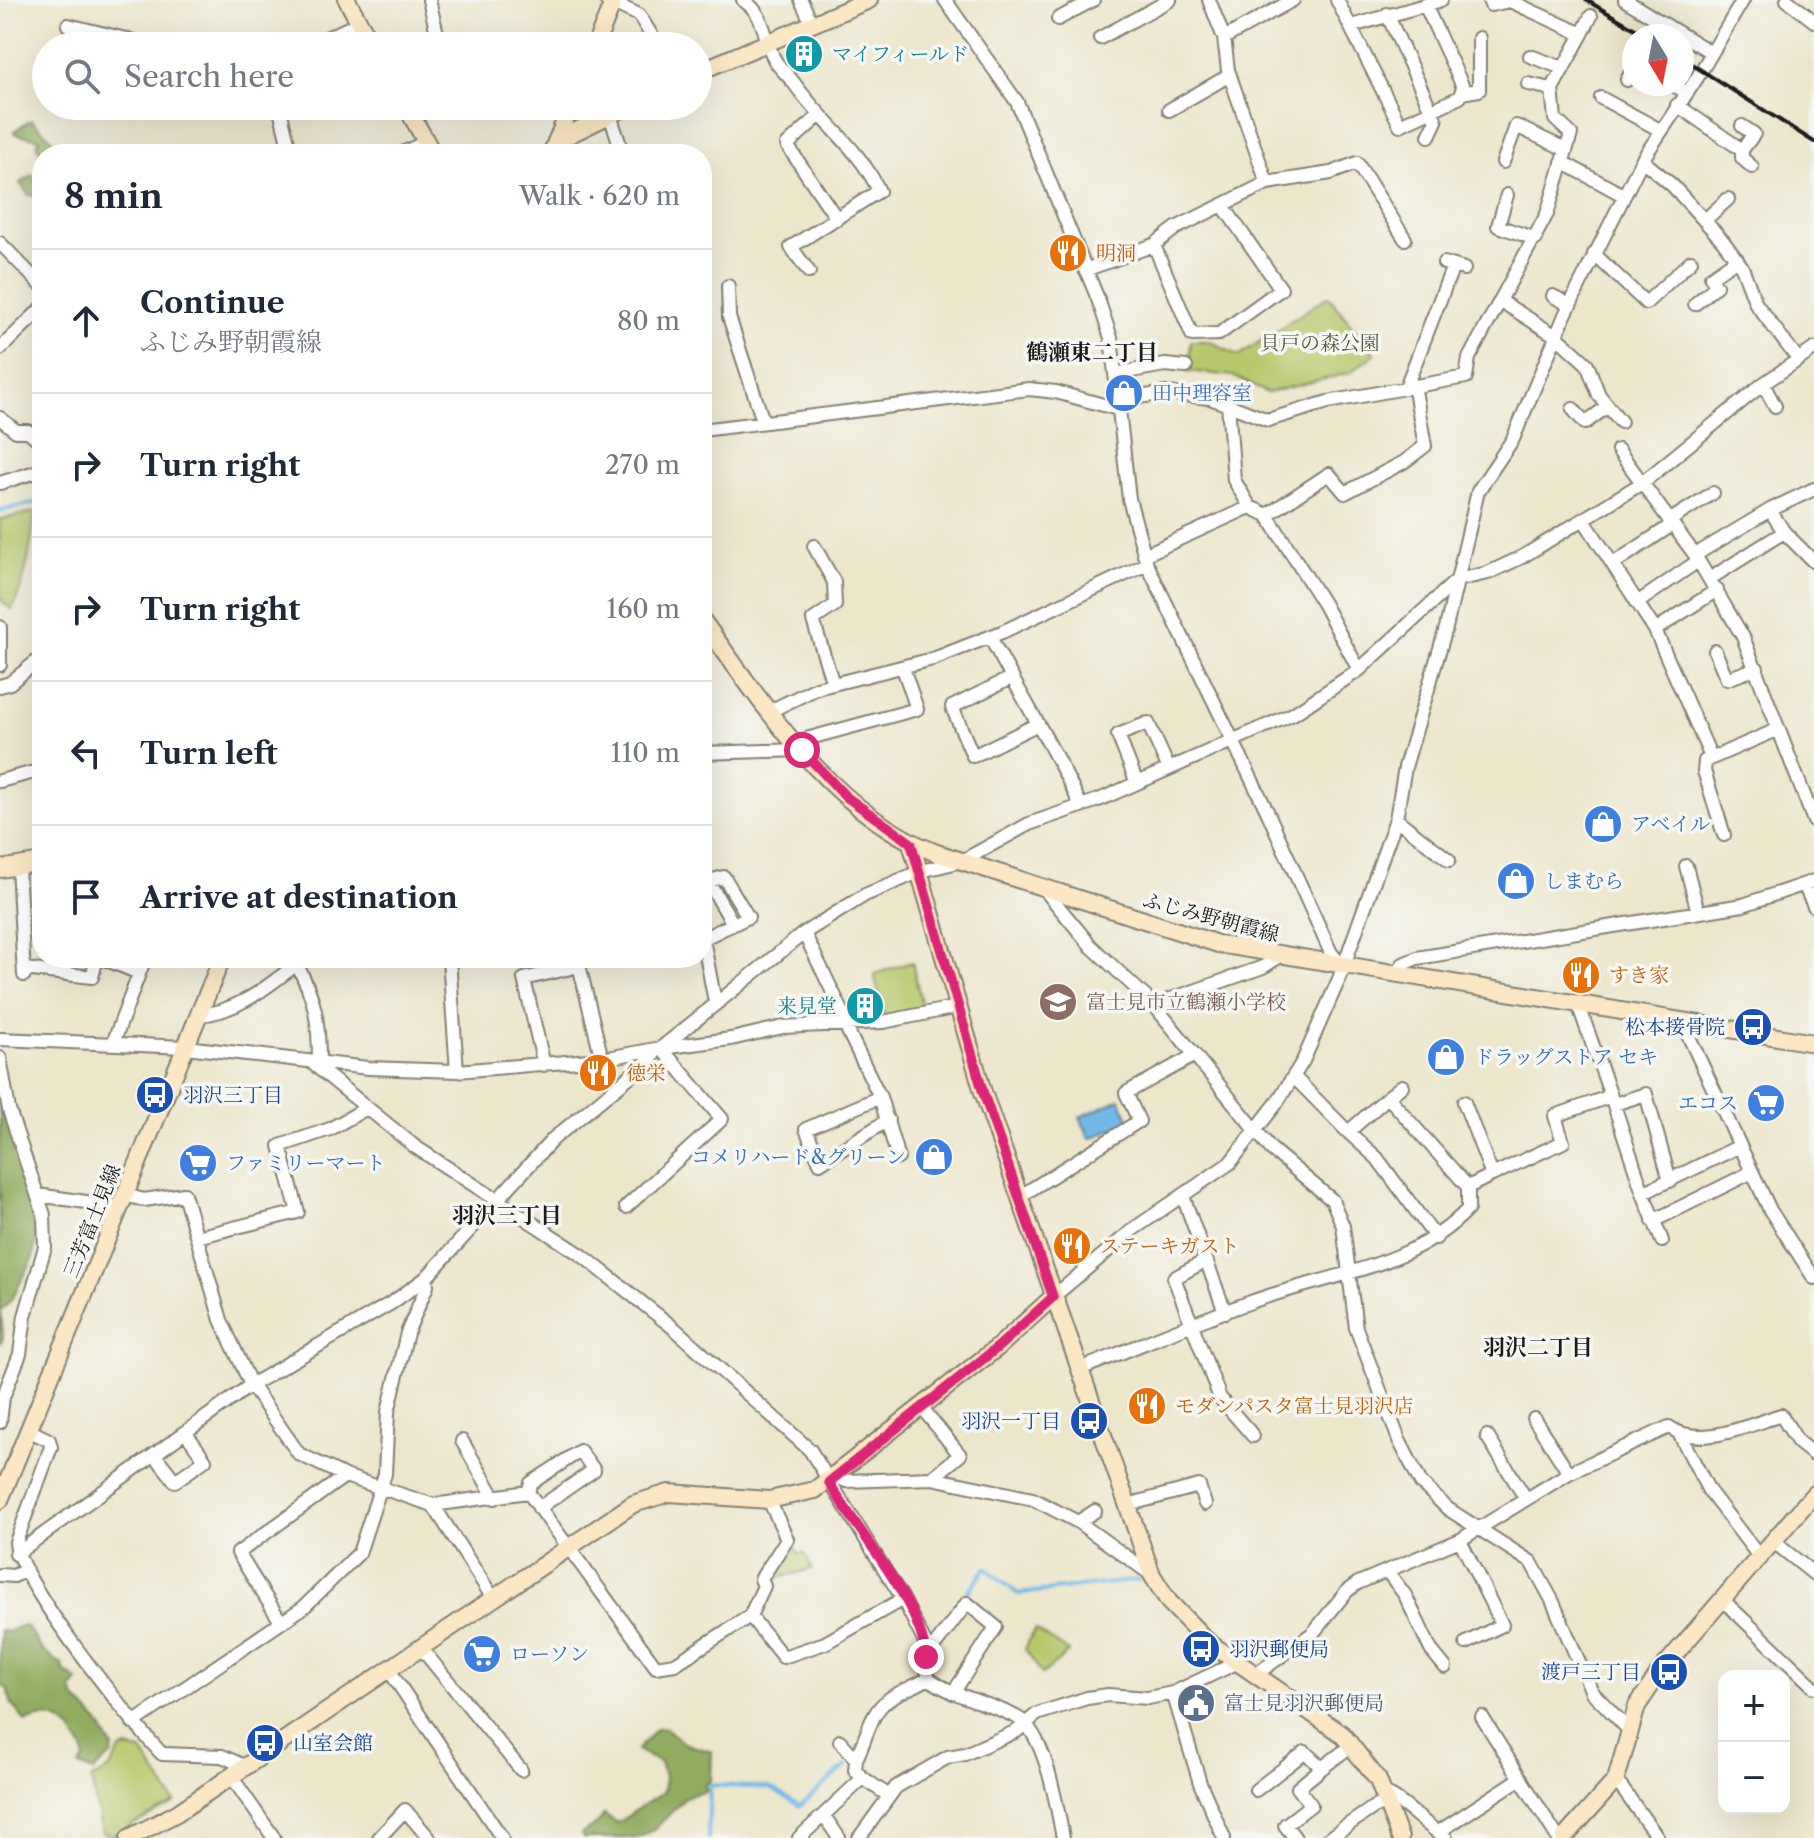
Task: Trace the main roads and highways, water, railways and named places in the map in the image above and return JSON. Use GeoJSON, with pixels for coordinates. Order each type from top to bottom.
{"type":"FeatureCollection","features":[{"type":"Feature","properties":{"kind":"water"},"geometry":{"type":"Polygon","coordinates":[[[1120,1099],[1130,1121],[1090,1139],[1080,1117],[1120,1099]]]}},
{"type":"Feature","properties":{"kind":"waterway"},"geometry":{"type":"LineString","coordinates":[[0,511],[32,503]]}},
{"type":"Feature","properties":{"kind":"waterway"},"geometry":{"type":"LineString","coordinates":[[928,1643],[986,1568],[1018,1594],[1139,1580]]}},
{"type":"Feature","properties":{"kind":"waterway"},"geometry":{"type":"LineString","coordinates":[[708,1838],[710,1785],[770,1788],[800,1806],[846,1766]]}},
{"type":"Feature","properties":{"kind":"railway"},"geometry":{"type":"LineString","coordinates":[[1586,0],[1627,24]]}},
{"type":"Feature","properties":{"kind":"railway"},"geometry":{"type":"LineString","coordinates":[[1694,66],[1814,142]]}},
{"type":"Feature","properties":{"kind":"place","name":"マイフィールド"},"geometry":{"type":"Point","coordinates":[804,54]}},
{"type":"Feature","properties":{"kind":"place","name":"明洞"},"geometry":{"type":"Point","coordinates":[1068,253]}},
{"type":"Feature","properties":{"kind":"place","name":"田中理容室"},"geometry":{"type":"Point","coordinates":[1124,393]}},
{"type":"Feature","properties":{"kind":"place","name":"アベイル"},"geometry":{"type":"Point","coordinates":[1603,824]}},
{"type":"Feature","properties":{"kind":"place","name":"しまむら"},"geometry":{"type":"Point","coordinates":[1516,881]}},
{"type":"Feature","properties":{"kind":"place","name":"すき家"},"geometry":{"type":"Point","coordinates":[1581,975]}},
{"type":"Feature","properties":{"kind":"place","name":"富士見市立鶴瀬小学校"},"geometry":{"type":"Point","coordinates":[1058,1002]}},
{"type":"Feature","properties":{"kind":"place","name":"来見堂"},"geometry":{"type":"Point","coordinates":[865,1006]}},
{"type":"Feature","properties":{"kind":"place","name":"松本接骨院"},"geometry":{"type":"Point","coordinates":[1753,1027]}},
{"type":"Feature","properties":{"kind":"place","name":"ドラッグストア セキ"},"geometry":{"type":"Point","coordinates":[1446,1057]}},
{"type":"Feature","properties":{"kind":"place","name":"徳栄"},"geometry":{"type":"Point","coordinates":[598,1073]}},
{"type":"Feature","properties":{"kind":"place","name":"羽沢三丁目"},"geometry":{"type":"Point","coordinates":[155,1095]}},
{"type":"Feature","properties":{"kind":"place","name":"エコス"},"geometry":{"type":"Point","coordinates":[1766,1103]}},
{"type":"Feature","properties":{"kind":"place","name":"コメリハード&グリーン"},"geometry":{"type":"Point","coordinates":[934,1157]}},
{"type":"Feature","properties":{"kind":"place","name":"ファミリーマート"},"geometry":{"type":"Point","coordinates":[198,1163]}},
{"type":"Feature","properties":{"kind":"place","name":"ステーキガスト"},"geometry":{"type":"Point","coordinates":[1072,1246]}},
{"type":"Feature","properties":{"kind":"place","name":"モダンパスタ富士見羽沢店"},"geometry":{"type":"Point","coordinates":[1147,1406]}},
{"type":"Feature","properties":{"kind":"place","name":"羽沢一丁目"},"geometry":{"type":"Point","coordinates":[1089,1421]}},
{"type":"Feature","properties":{"kind":"place","name":"羽沢郵便局"},"geometry":{"type":"Point","coordinates":[1201,1649]}},
{"type":"Feature","properties":{"kind":"place","name":"ローソン"},"geometry":{"type":"Point","coordinates":[482,1654]}},
{"type":"Feature","properties":{"kind":"place","name":"渡戸三丁目"},"geometry":{"type":"Point","coordinates":[1669,1672]}},
{"type":"Feature","properties":{"kind":"place","name":"富士見羽沢郵便局"},"geometry":{"type":"Point","coordinates":[1196,1703]}},
{"type":"Feature","properties":{"kind":"place","name":"山室会館"},"geometry":{"type":"Point","coordinates":[265,1743]}},
{"type":"Feature","properties":{"kind":"district","name":"鶴瀬東二丁目"},"geometry":{"type":"Point","coordinates":[1092,352]}},
{"type":"Feature","properties":{"kind":"district","name":"羽沢三丁目"},"geometry":{"type":"Point","coordinates":[507,1215]}},
{"type":"Feature","properties":{"kind":"district","name":"羽沢二丁目"},"geometry":{"type":"Point","coordinates":[1538,1347]}},
{"type":"Feature","properties":{"kind":"park label","name":"貝戸の森公園"},"geometry":{"type":"Point","coordinates":[1320,343]}}]}
